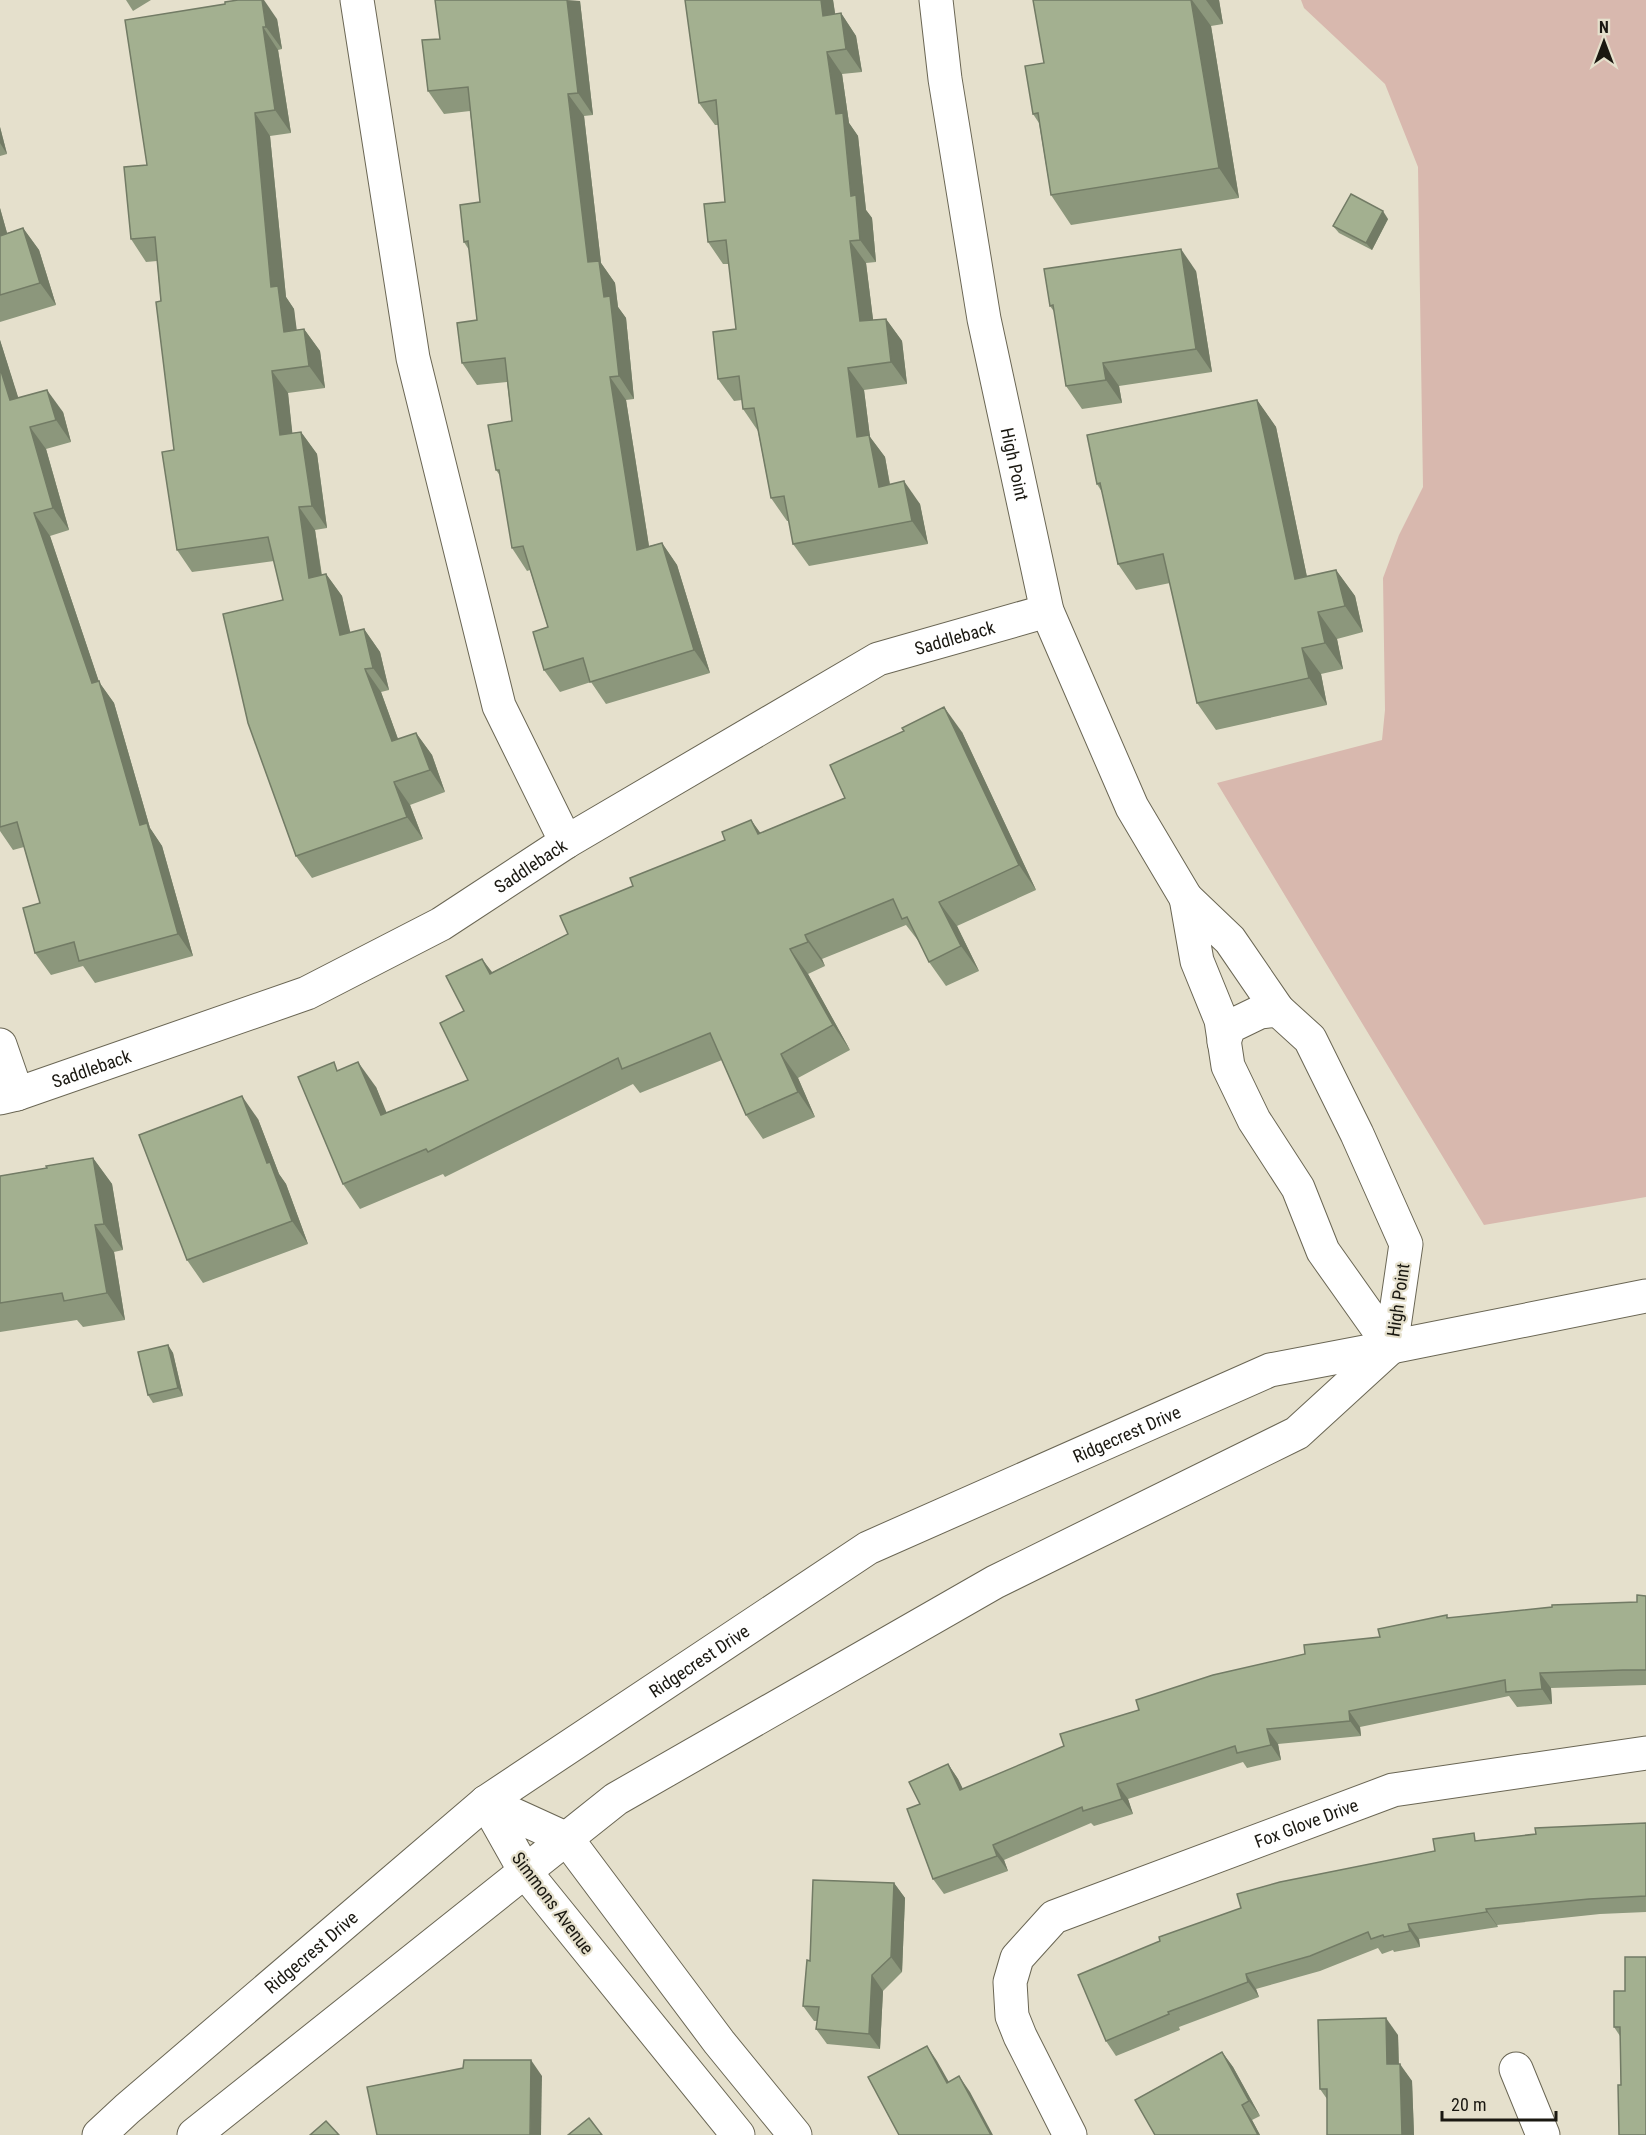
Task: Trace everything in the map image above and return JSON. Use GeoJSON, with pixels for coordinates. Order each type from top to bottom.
{"type":"FeatureCollection","features":[{"type":"Feature","properties":{"kind":"street"},"geometry":{"type":"LineString","coordinates":[[357,0],[413,358],[490,672],[499,706],[566,842]]}},
{"type":"Feature","properties":{"kind":"street","name":"High Point"},"geometry":{"type":"LineString","coordinates":[[936,0],[945,79],[984,319],[1047,612],[1131,807],[1186,898],[1230,940],[1278,1010],[1310,1039],[1357,1134],[1406,1244],[1391,1347]]}},
{"type":"Feature","properties":{"kind":"street","name":"Saddleback"},"geometry":{"type":"LineString","coordinates":[[8,1096],[307,993],[441,924],[566,842],[878,659],[1047,612]]}},
{"type":"Feature","properties":{"kind":"street","name":"High Point"},"geometry":{"type":"LineString","coordinates":[[1186,898],[1197,961],[1221,1020],[1228,1066],[1254,1120],[1298,1188],[1323,1251],[1391,1347]]}},
{"type":"Feature","properties":{"kind":"street"},"geometry":{"type":"LineString","coordinates":[[1224,1042],[1229,1027],[1260,1012],[1278,1010]]}},
{"type":"Feature","properties":{"kind":"street"},"geometry":{"type":"LineString","coordinates":[[0,1045],[8,1096]]}},
{"type":"Feature","properties":{"kind":"street","name":"Ridgecrest Drive"},"geometry":{"type":"LineString","coordinates":[[99,2135],[486,1802],[868,1548],[1270,1370],[1646,1296]]}},
{"type":"Feature","properties":{"kind":"street"},"geometry":{"type":"LineString","coordinates":[[194,2135],[526,1873],[616,1799],[995,1582],[1296,1433],[1391,1347]]}},
{"type":"Feature","properties":{"kind":"street","name":"Fox Glove Drive"},"geometry":{"type":"LineString","coordinates":[[1070,2135],[1020,2037],[1012,2016],[1010,1982],[1017,1958],[1054,1917],[1393,1790],[1646,1753]]}},
{"type":"Feature","properties":{"kind":"street","name":"Simmons Avenue"},"geometry":{"type":"LineString","coordinates":[[486,1802],[567,1839],[719,2042],[795,2135]]}},
{"type":"Feature","properties":{"kind":"street","name":"Simmons Avenue"},"geometry":{"type":"LineString","coordinates":[[486,1802],[526,1873],[738,2135]]}},
{"type":"Feature","properties":{"kind":"street"},"geometry":{"type":"LineString","coordinates":[[1516,2069],[1543,2135]]}},
{"type":"Feature","properties":{"kind":"shaded area"},"geometry":{"type":"Polygon","coordinates":[[[1301,0],[1646,0],[1646,1197],[1484,1225],[1217,783],[1382,740],[1385,710],[1383,578],[1399,535],[1423,487],[1418,167],[1385,84],[1304,8],[1301,0]]]}},
{"type":"Feature","properties":{"kind":"building"},"geometry":{"type":"Polygon","coordinates":[[[238,0],[262,0],[266,27],[263,27],[275,110],[255,113],[271,287],[278,286],[284,332],[304,329],[309,366],[272,371],[280,435],[301,432],[312,506],[299,507],[309,578],[326,574],[340,635],[364,629],[373,668],[365,669],[392,741],[416,733],[430,770],[394,782],[407,817],[296,856],[248,723],[223,614],[283,600],[268,537],[177,550],[162,452],[174,450],[156,302],[161,301],[155,237],[131,239],[124,167],[147,165],[125,20],[238,0]]]}},
{"type":"Feature","properties":{"kind":"building"},"geometry":{"type":"Polygon","coordinates":[[[435,0],[567,0],[578,93],[568,94],[588,262],[599,261],[604,297],[610,296],[619,376],[610,377],[637,550],[662,543],[694,650],[590,682],[583,658],[544,670],[533,632],[548,627],[523,546],[512,548],[499,470],[496,470],[488,425],[512,421],[505,358],[462,363],[457,323],[477,320],[468,241],[464,242],[460,205],[480,202],[468,87],[428,91],[422,40],[440,39],[435,0]]]}},
{"type":"Feature","properties":{"kind":"building"},"geometry":{"type":"Polygon","coordinates":[[[685,0],[821,0],[823,16],[841,13],[846,49],[827,52],[836,114],[843,113],[851,196],[856,195],[860,240],[850,241],[860,321],[886,319],[891,362],[848,368],[857,437],[869,435],[879,487],[904,481],[912,521],[793,544],[784,496],[771,498],[754,408],[743,409],[739,376],[718,379],[713,332],[736,329],[726,240],[708,242],[704,204],[725,202],[716,100],[699,103],[685,0]]]}},
{"type":"Feature","properties":{"kind":"building"},"geometry":{"type":"Polygon","coordinates":[[[1033,0],[1191,0],[1219,168],[1051,195],[1038,113],[1033,114],[1025,66],[1044,63],[1033,0]]]}},
{"type":"Feature","properties":{"kind":"building"},"geometry":{"type":"Polygon","coordinates":[[[1351,194],[1383,211],[1366,243],[1333,226],[1351,194]]]}},
{"type":"Feature","properties":{"kind":"building"},"geometry":{"type":"Polygon","coordinates":[[[23,228],[40,283],[0,295],[0,236],[23,228]]]}},
{"type":"Feature","properties":{"kind":"building"},"geometry":{"type":"Polygon","coordinates":[[[1181,249],[1196,349],[1103,363],[1106,380],[1066,386],[1053,305],[1050,306],[1044,269],[1181,249]]]}},
{"type":"Feature","properties":{"kind":"building"},"geometry":{"type":"Polygon","coordinates":[[[0,368],[10,400],[47,390],[56,420],[30,427],[53,508],[34,513],[92,683],[99,681],[140,825],[147,823],[178,934],[79,961],[74,942],[35,953],[23,908],[40,903],[17,822],[0,827],[0,368]]]}},
{"type":"Feature","properties":{"kind":"building"},"geometry":{"type":"Polygon","coordinates":[[[1257,400],[1295,579],[1336,570],[1345,606],[1318,612],[1325,643],[1302,648],[1309,678],[1197,703],[1163,554],[1118,564],[1087,435],[1257,400]]]}},
{"type":"Feature","properties":{"kind":"building"},"geometry":{"type":"Polygon","coordinates":[[[944,707],[1019,865],[939,902],[961,946],[929,962],[907,917],[902,919],[893,899],[805,935],[808,942],[790,949],[833,1025],[781,1054],[798,1092],[746,1115],[710,1033],[622,1069],[618,1058],[428,1152],[426,1149],[343,1184],[298,1077],[334,1062],[337,1071],[358,1062],[381,1115],[468,1080],[440,1023],[464,1011],[446,976],[482,959],[490,974],[568,934],[560,916],[633,886],[630,878],[725,840],[722,832],[751,820],[758,834],[845,798],[830,765],[904,731],[902,728],[944,707]]]}},
{"type":"Feature","properties":{"kind":"building"},"geometry":{"type":"Polygon","coordinates":[[[242,1096],[292,1221],[187,1260],[139,1135],[242,1096]]]}},
{"type":"Feature","properties":{"kind":"building"},"geometry":{"type":"Polygon","coordinates":[[[93,1158],[104,1224],[95,1225],[107,1293],[64,1301],[62,1293],[0,1303],[0,1176],[93,1158]]]}},
{"type":"Feature","properties":{"kind":"building"},"geometry":{"type":"Polygon","coordinates":[[[168,1345],[178,1388],[148,1395],[138,1352],[168,1345]]]}},
{"type":"Feature","properties":{"kind":"building"},"geometry":{"type":"Polygon","coordinates":[[[1637,1595],[1646,1596],[1646,1670],[1540,1673],[1542,1689],[1506,1692],[1505,1680],[1349,1711],[1350,1721],[1267,1729],[1271,1745],[1237,1753],[1235,1746],[1117,1784],[1122,1799],[1083,1811],[1082,1807],[993,1845],[997,1856],[933,1879],[907,1809],[920,1804],[909,1782],[948,1764],[960,1790],[1064,1746],[1060,1734],[1139,1710],[1136,1700],[1213,1675],[1305,1654],[1304,1645],[1380,1637],[1378,1629],[1447,1615],[1447,1618],[1552,1607],[1552,1605],[1637,1602],[1637,1595]]]}},
{"type":"Feature","properties":{"kind":"building"},"geometry":{"type":"Polygon","coordinates":[[[1646,1823],[1646,1896],[1486,1909],[1487,1912],[1408,1924],[1410,1931],[1384,1937],[1383,1935],[1371,1939],[1368,1932],[1310,1956],[1246,1974],[1248,1982],[1168,2012],[1169,2014],[1106,2041],[1078,1975],[1160,1941],[1159,1937],[1241,1908],[1237,1894],[1280,1882],[1435,1851],[1433,1839],[1474,1833],[1475,1841],[1536,1834],[1535,1828],[1646,1823]]]}},
{"type":"Feature","properties":{"kind":"building"},"geometry":{"type":"Polygon","coordinates":[[[813,1880],[894,1883],[891,1957],[872,1975],[869,2034],[816,2029],[819,2007],[803,2006],[807,1960],[810,1961],[813,1880]]]}},
{"type":"Feature","properties":{"kind":"building"},"geometry":{"type":"Polygon","coordinates":[[[1625,1957],[1646,1957],[1646,2135],[1619,2135],[1620,2027],[1614,2027],[1614,1991],[1625,1991],[1625,1957]]]}},
{"type":"Feature","properties":{"kind":"building"},"geometry":{"type":"Polygon","coordinates":[[[1386,2018],[1387,2064],[1400,2064],[1402,2135],[1327,2135],[1327,2089],[1320,2089],[1318,2020],[1386,2018]]]}},
{"type":"Feature","properties":{"kind":"building"},"geometry":{"type":"Polygon","coordinates":[[[927,2046],[947,2083],[959,2076],[991,2135],[899,2135],[868,2077],[927,2046]]]}},
{"type":"Feature","properties":{"kind":"building"},"geometry":{"type":"Polygon","coordinates":[[[1222,2052],[1249,2101],[1242,2105],[1258,2135],[1155,2135],[1135,2100],[1222,2052]]]}},
{"type":"Feature","properties":{"kind":"building"},"geometry":{"type":"Polygon","coordinates":[[[464,2060],[531,2060],[530,2135],[377,2135],[367,2087],[463,2068],[464,2060]]]}},
{"type":"Feature","properties":{"kind":"building"},"geometry":{"type":"Polygon","coordinates":[[[589,2118],[602,2135],[568,2135],[589,2118]]]}},
{"type":"Feature","properties":{"kind":"building"},"geometry":{"type":"Polygon","coordinates":[[[326,2121],[339,2135],[310,2135],[326,2121]]]}}]}
